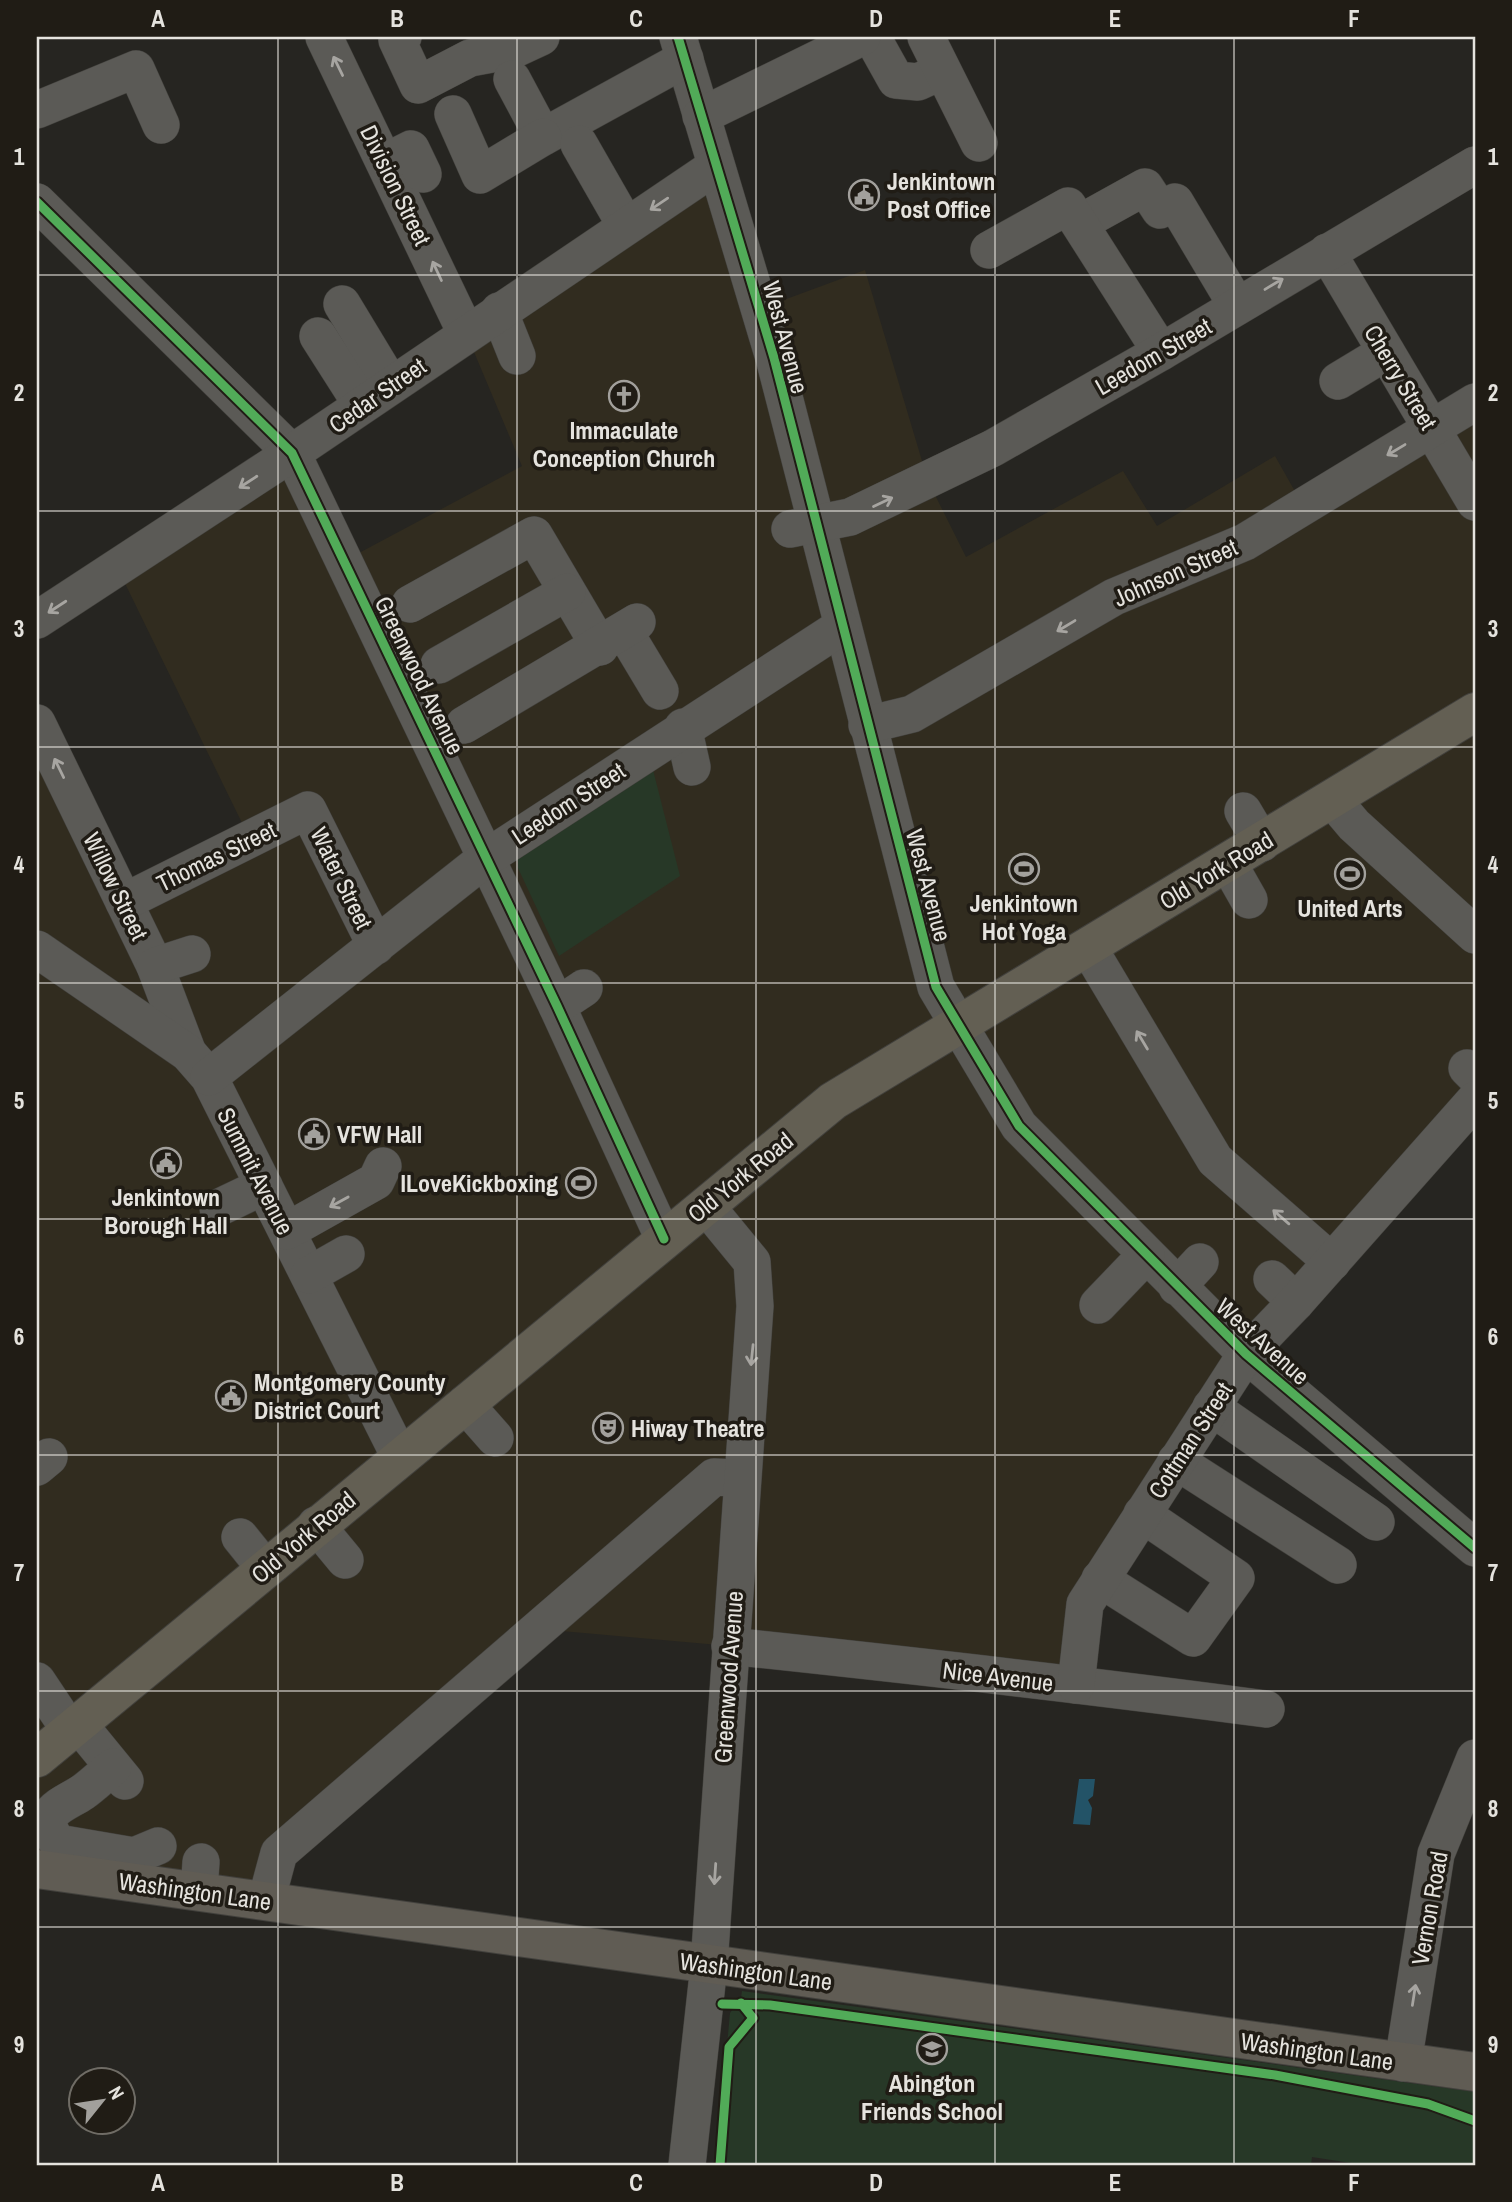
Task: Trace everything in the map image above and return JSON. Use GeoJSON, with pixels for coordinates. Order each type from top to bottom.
{"type":"FeatureCollection","features":[{"type":"Feature","properties":{"kind":"highway","name":"Old York Road"},"geometry":{"type":"LineString","coordinates":[[37,1758],[833,1101],[1475,712]]}},
{"type":"Feature","properties":{"kind":"main road","name":"Washington Lane"},"geometry":{"type":"LineString","coordinates":[[37,1869],[200,1877],[266,1901],[1475,2072]]}},
{"type":"Feature","properties":{"kind":"street","name":"Division Street"},"geometry":{"type":"LineString","coordinates":[[324,37],[466,333]]}},
{"type":"Feature","properties":{"kind":"street"},"geometry":{"type":"LineString","coordinates":[[403,37],[397,40],[418,85],[457,49],[513,50],[541,37]]}},
{"type":"Feature","properties":{"kind":"street"},"geometry":{"type":"LineString","coordinates":[[701,116],[862,37]]}},
{"type":"Feature","properties":{"kind":"street"},"geometry":{"type":"LineString","coordinates":[[872,37],[896,80],[918,82],[942,71]]}},
{"type":"Feature","properties":{"kind":"street"},"geometry":{"type":"LineString","coordinates":[[926,37],[979,143]]}},
{"type":"Feature","properties":{"kind":"street"},"geometry":{"type":"LineString","coordinates":[[453,114],[480,175],[681,48]]}},
{"type":"Feature","properties":{"kind":"street","name":"West Avenue"},"geometry":{"type":"LineString","coordinates":[[681,48],[774,358],[804,527],[841,627],[936,987],[1019,1126],[1146,1255],[1189,1275],[1245,1354],[1475,1548]]}},
{"type":"Feature","properties":{"kind":"street"},"geometry":{"type":"LineString","coordinates":[[37,110],[136,69],[161,125]]}},
{"type":"Feature","properties":{"kind":"street"},"geometry":{"type":"LineString","coordinates":[[512,79],[543,137]]}},
{"type":"Feature","properties":{"kind":"street"},"geometry":{"type":"LineString","coordinates":[[579,144],[626,226]]}},
{"type":"Feature","properties":{"kind":"street"},"geometry":{"type":"LineString","coordinates":[[385,162],[411,149],[423,174]]}},
{"type":"Feature","properties":{"kind":"street","name":"Leedom Street"},"geometry":{"type":"LineString","coordinates":[[804,527],[850,517],[933,490],[993,448],[1161,352],[1475,165]]}},
{"type":"Feature","properties":{"kind":"street","name":"Cedar Street"},"geometry":{"type":"LineString","coordinates":[[37,620],[292,453],[716,166]]}},
{"type":"Feature","properties":{"kind":"street"},"geometry":{"type":"LineString","coordinates":[[989,250],[1145,187],[1160,210],[1175,202],[1237,306]]}},
{"type":"Feature","properties":{"kind":"street","name":"Greenwood Avenue"},"geometry":{"type":"LineString","coordinates":[[37,202],[292,453],[557,1002],[664,1239]]}},
{"type":"Feature","properties":{"kind":"street"},"geometry":{"type":"LineString","coordinates":[[1074,215],[1161,352]]}},
{"type":"Feature","properties":{"kind":"street","name":"Cherry Street"},"geometry":{"type":"LineString","coordinates":[[1326,252],[1475,502]]}},
{"type":"Feature","properties":{"kind":"street"},"geometry":{"type":"LineString","coordinates":[[342,304],[377,395]]}},
{"type":"Feature","properties":{"kind":"street"},"geometry":{"type":"LineString","coordinates":[[499,311],[517,355]]}},
{"type":"Feature","properties":{"kind":"street"},"geometry":{"type":"LineString","coordinates":[[318,336],[377,395]]}},
{"type":"Feature","properties":{"kind":"street"},"geometry":{"type":"LineString","coordinates":[[1338,381],[1386,352]]}},
{"type":"Feature","properties":{"kind":"street","name":"Johnson Street"},"geometry":{"type":"LineString","coordinates":[[867,725],[912,714],[1017,641],[1119,606],[1250,551],[1309,516],[1335,474],[1432,428],[1475,402]]}},
{"type":"Feature","properties":{"kind":"street"},"geometry":{"type":"LineString","coordinates":[[410,604],[534,535],[567,592],[620,633],[660,691]]}},
{"type":"Feature","properties":{"kind":"street"},"geometry":{"type":"LineString","coordinates":[[439,665],[567,592]]}},
{"type":"Feature","properties":{"kind":"street","name":"Leedom Street"},"geometry":{"type":"LineString","coordinates":[[199,1065],[309,1015],[371,964],[486,858],[683,727],[841,627]]}},
{"type":"Feature","properties":{"kind":"street"},"geometry":{"type":"LineString","coordinates":[[464,725],[620,633]]}},
{"type":"Feature","properties":{"kind":"street","name":"Willow Street"},"geometry":{"type":"LineString","coordinates":[[37,723],[72,825],[124,902],[199,1065]]}},
{"type":"Feature","properties":{"kind":"street"},"geometry":{"type":"LineString","coordinates":[[683,727],[692,767]]}},
{"type":"Feature","properties":{"kind":"street"},"geometry":{"type":"LineString","coordinates":[[1332,800],[1354,825],[1475,935]]}},
{"type":"Feature","properties":{"kind":"street","name":"Thomas Street"},"geometry":{"type":"LineString","coordinates":[[124,902],[255,819],[308,810]]}},
{"type":"Feature","properties":{"kind":"street","name":"Water Street"},"geometry":{"type":"LineString","coordinates":[[308,810],[371,964]]}},
{"type":"Feature","properties":{"kind":"street"},"geometry":{"type":"LineString","coordinates":[[1242,811],[1262,843]]}},
{"type":"Feature","properties":{"kind":"street"},"geometry":{"type":"LineString","coordinates":[[1228,863],[1249,900]]}},
{"type":"Feature","properties":{"kind":"street"},"geometry":{"type":"LineString","coordinates":[[1088,947],[1215,1160],[1332,1262]]}},
{"type":"Feature","properties":{"kind":"street","name":"Summit Avenue"},"geometry":{"type":"LineString","coordinates":[[37,948],[199,1065],[264,1185],[400,1457]]}},
{"type":"Feature","properties":{"kind":"street"},"geometry":{"type":"LineString","coordinates":[[155,966],[192,954]]}},
{"type":"Feature","properties":{"kind":"street","name":"Cottman Street"},"geometry":{"type":"LineString","coordinates":[[1076,1685],[1084,1604],[1284,1291],[1332,1262],[1472,1081]]}},
{"type":"Feature","properties":{"kind":"street"},"geometry":{"type":"LineString","coordinates":[[287,1231],[376,1181],[383,1166]]}},
{"type":"Feature","properties":{"kind":"street"},"geometry":{"type":"LineString","coordinates":[[218,1208],[264,1185]]}},
{"type":"Feature","properties":{"kind":"street","name":"Greenwood Avenue"},"geometry":{"type":"LineString","coordinates":[[687,2165],[709,1965],[730,1646],[745,1588],[742,1478],[765,1306],[752,1262],[706,1206]]}},
{"type":"Feature","properties":{"kind":"street"},"geometry":{"type":"LineString","coordinates":[[309,1275],[346,1254]]}},
{"type":"Feature","properties":{"kind":"street"},"geometry":{"type":"LineString","coordinates":[[1098,1305],[1146,1255]]}},
{"type":"Feature","properties":{"kind":"street"},"geometry":{"type":"LineString","coordinates":[[465,1404],[495,1438]]}},
{"type":"Feature","properties":{"kind":"street"},"geometry":{"type":"LineString","coordinates":[[1211,1408],[1376,1522]]}},
{"type":"Feature","properties":{"kind":"street"},"geometry":{"type":"LineString","coordinates":[[1177,1461],[1338,1565]]}},
{"type":"Feature","properties":{"kind":"street"},"geometry":{"type":"LineString","coordinates":[[266,1901],[279,1853],[454,1697],[602,1569],[714,1477],[742,1478]]}},
{"type":"Feature","properties":{"kind":"street"},"geometry":{"type":"LineString","coordinates":[[1100,1579],[1193,1639],[1236,1578],[1142,1514]]}},
{"type":"Feature","properties":{"kind":"street"},"geometry":{"type":"LineString","coordinates":[[316,1525],[345,1560]]}},
{"type":"Feature","properties":{"kind":"street"},"geometry":{"type":"LineString","coordinates":[[240,1537],[265,1568]]}},
{"type":"Feature","properties":{"kind":"street","name":"Nice Avenue"},"geometry":{"type":"LineString","coordinates":[[730,1646],[917,1655],[1008,1679],[1266,1709]]}},
{"type":"Feature","properties":{"kind":"street"},"geometry":{"type":"LineString","coordinates":[[37,1681],[119,1774],[54,1809],[49,1820],[50,1832],[58,1843],[134,1856],[158,1846]]}},
{"type":"Feature","properties":{"kind":"street","name":"Vernon Road"},"geometry":{"type":"LineString","coordinates":[[1403,2063],[1436,1854],[1475,1758]]}},
{"type":"Feature","properties":{"kind":"shaded area"},"geometry":{"type":"Polygon","coordinates":[[[716,166],[759,309],[865,270],[928,481],[966,557],[1123,471],[1157,526],[1275,456],[1301,502],[1475,402],[1475,1100],[1296,1302],[1085,1604],[1076,1685],[730,1646],[539,1629],[279,1853],[266,1901],[37,1871],[37,723],[116,887],[243,825],[117,567],[292,453],[344,561],[522,466],[466,333],[716,166]]]}},
{"type":"Feature","properties":{"kind":"green space"},"geometry":{"type":"Polygon","coordinates":[[[652,766],[680,876],[559,956],[518,868],[518,854],[652,766]]]}},
{"type":"Feature","properties":{"kind":"green space","name":"Abington Friends School"},"geometry":{"type":"Polygon","coordinates":[[[742,1991],[1475,2092],[1475,2165],[1364,2165],[1312,2157],[1311,2165],[716,2165],[730,2013],[741,1998],[742,1991]]]}},
{"type":"Feature","properties":{"kind":"water"},"geometry":{"type":"Polygon","coordinates":[[[1079,1779],[1095,1779],[1093,1796],[1088,1800],[1092,1808],[1090,1825],[1073,1824],[1079,1779]]]}},
{"type":"Feature","properties":{"kind":"cycle path"},"geometry":{"type":"LineString","coordinates":[[678,37],[774,358],[936,987],[1019,1126],[1246,1354],[1475,1548]]}},
{"type":"Feature","properties":{"kind":"cycle path"},"geometry":{"type":"LineString","coordinates":[[37,202],[292,453],[557,1006],[664,1239]]}},
{"type":"Feature","properties":{"kind":"cycle path"},"geometry":{"type":"LineString","coordinates":[[720,2165],[729,2047],[753,2018],[741,2003]]}},
{"type":"Feature","properties":{"kind":"cycle path"},"geometry":{"type":"LineString","coordinates":[[722,2004],[770,2005],[1275,2075],[1428,2104],[1475,2121]]}},
{"type":"Feature","properties":{"kind":"place","name":"Jenkintown Post Office"},"geometry":{"type":"Point","coordinates":[864,195]}},
{"type":"Feature","properties":{"kind":"place","name":"Immaculate Conception Church"},"geometry":{"type":"Point","coordinates":[624,396]}},
{"type":"Feature","properties":{"kind":"place","name":"Jenkintown Hot Yoga"},"geometry":{"type":"Point","coordinates":[1024,869]}},
{"type":"Feature","properties":{"kind":"place","name":"United Arts"},"geometry":{"type":"Point","coordinates":[1350,874]}},
{"type":"Feature","properties":{"kind":"place","name":"VFW Hall"},"geometry":{"type":"Point","coordinates":[314,1134]}},
{"type":"Feature","properties":{"kind":"place","name":"Jenkintown Borough Hall"},"geometry":{"type":"Point","coordinates":[166,1163]}},
{"type":"Feature","properties":{"kind":"place","name":"ILoveKickboxing"},"geometry":{"type":"Point","coordinates":[581,1183]}},
{"type":"Feature","properties":{"kind":"place","name":"Montgomery County District Court"},"geometry":{"type":"Point","coordinates":[231,1396]}},
{"type":"Feature","properties":{"kind":"place","name":"Hiway Theatre"},"geometry":{"type":"Point","coordinates":[608,1428]}},
{"type":"Feature","properties":{"kind":"place","name":"Abington Friends School"},"geometry":{"type":"Point","coordinates":[932,2049]}}]}
